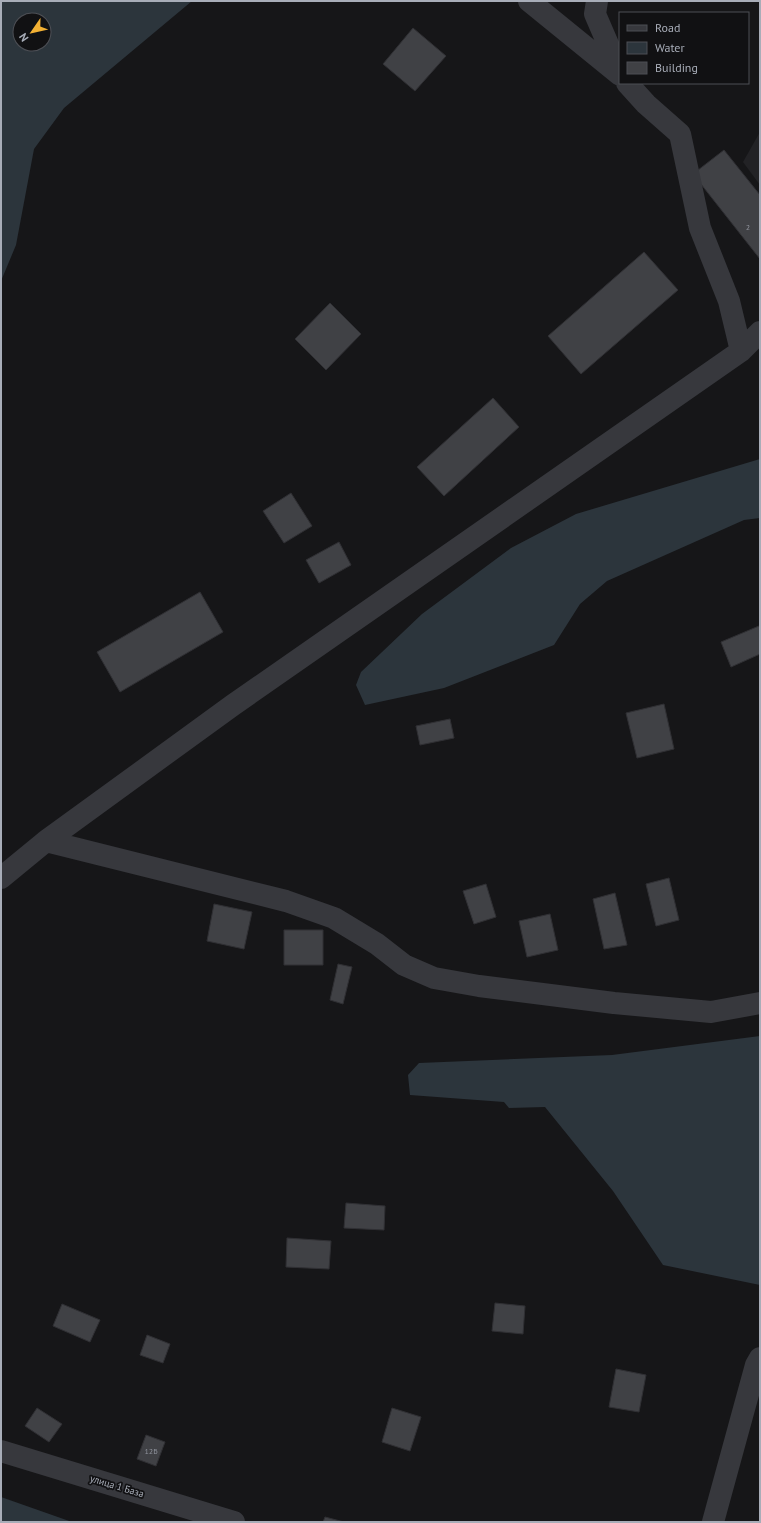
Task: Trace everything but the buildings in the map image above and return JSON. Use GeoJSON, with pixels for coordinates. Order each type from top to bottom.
{"type":"FeatureCollection","features":[{"type":"Feature","properties":{"kind":"street"},"geometry":{"type":"LineString","coordinates":[[529,1],[619,73]]}},
{"type":"Feature","properties":{"kind":"street"},"geometry":{"type":"LineString","coordinates":[[597,1],[595,14],[619,72]]}},
{"type":"Feature","properties":{"kind":"street"},"geometry":{"type":"LineString","coordinates":[[629,84],[646,104],[680,134],[700,228],[729,301],[741,351]]}},
{"type":"Feature","properties":{"kind":"street"},"geometry":{"type":"LineString","coordinates":[[1,878],[46,841],[233,705],[741,351],[760,332]]}},
{"type":"Feature","properties":{"kind":"street"},"geometry":{"type":"LineString","coordinates":[[46,841],[286,901],[320,913],[334,918],[377,944],[404,965],[434,978],[479,986],[607,1002],[711,1012],[760,1003]]}},
{"type":"Feature","properties":{"kind":"street"},"geometry":{"type":"LineString","coordinates":[[713,1522],[756,1365],[760,1358]]}},
{"type":"Feature","properties":{"kind":"street","name":"улица 1 База"},"geometry":{"type":"LineString","coordinates":[[1,1451],[234,1522]]}},
{"type":"Feature","properties":{"kind":"shaded area"},"geometry":{"type":"Polygon","coordinates":[[[760,132],[760,185],[743,162],[760,132]]]}},
{"type":"Feature","properties":{"kind":"water"},"geometry":{"type":"Polygon","coordinates":[[[1,1],[192,1],[64,108],[34,149],[16,245],[1,281],[1,1]]]}},
{"type":"Feature","properties":{"kind":"water"},"geometry":{"type":"Polygon","coordinates":[[[760,459],[760,518],[744,520],[607,581],[580,604],[554,645],[444,688],[365,705],[356,685],[361,672],[422,614],[511,548],[576,514],[760,459]]]}},
{"type":"Feature","properties":{"kind":"water"},"geometry":{"type":"Polygon","coordinates":[[[760,1036],[760,1285],[663,1265],[613,1191],[545,1107],[509,1108],[504,1102],[410,1095],[408,1075],[419,1063],[612,1055],[760,1036]]]}},
{"type":"Feature","properties":{"kind":"water"},"geometry":{"type":"Polygon","coordinates":[[[1,1497],[72,1522],[1,1522],[1,1497]]]}}]}
